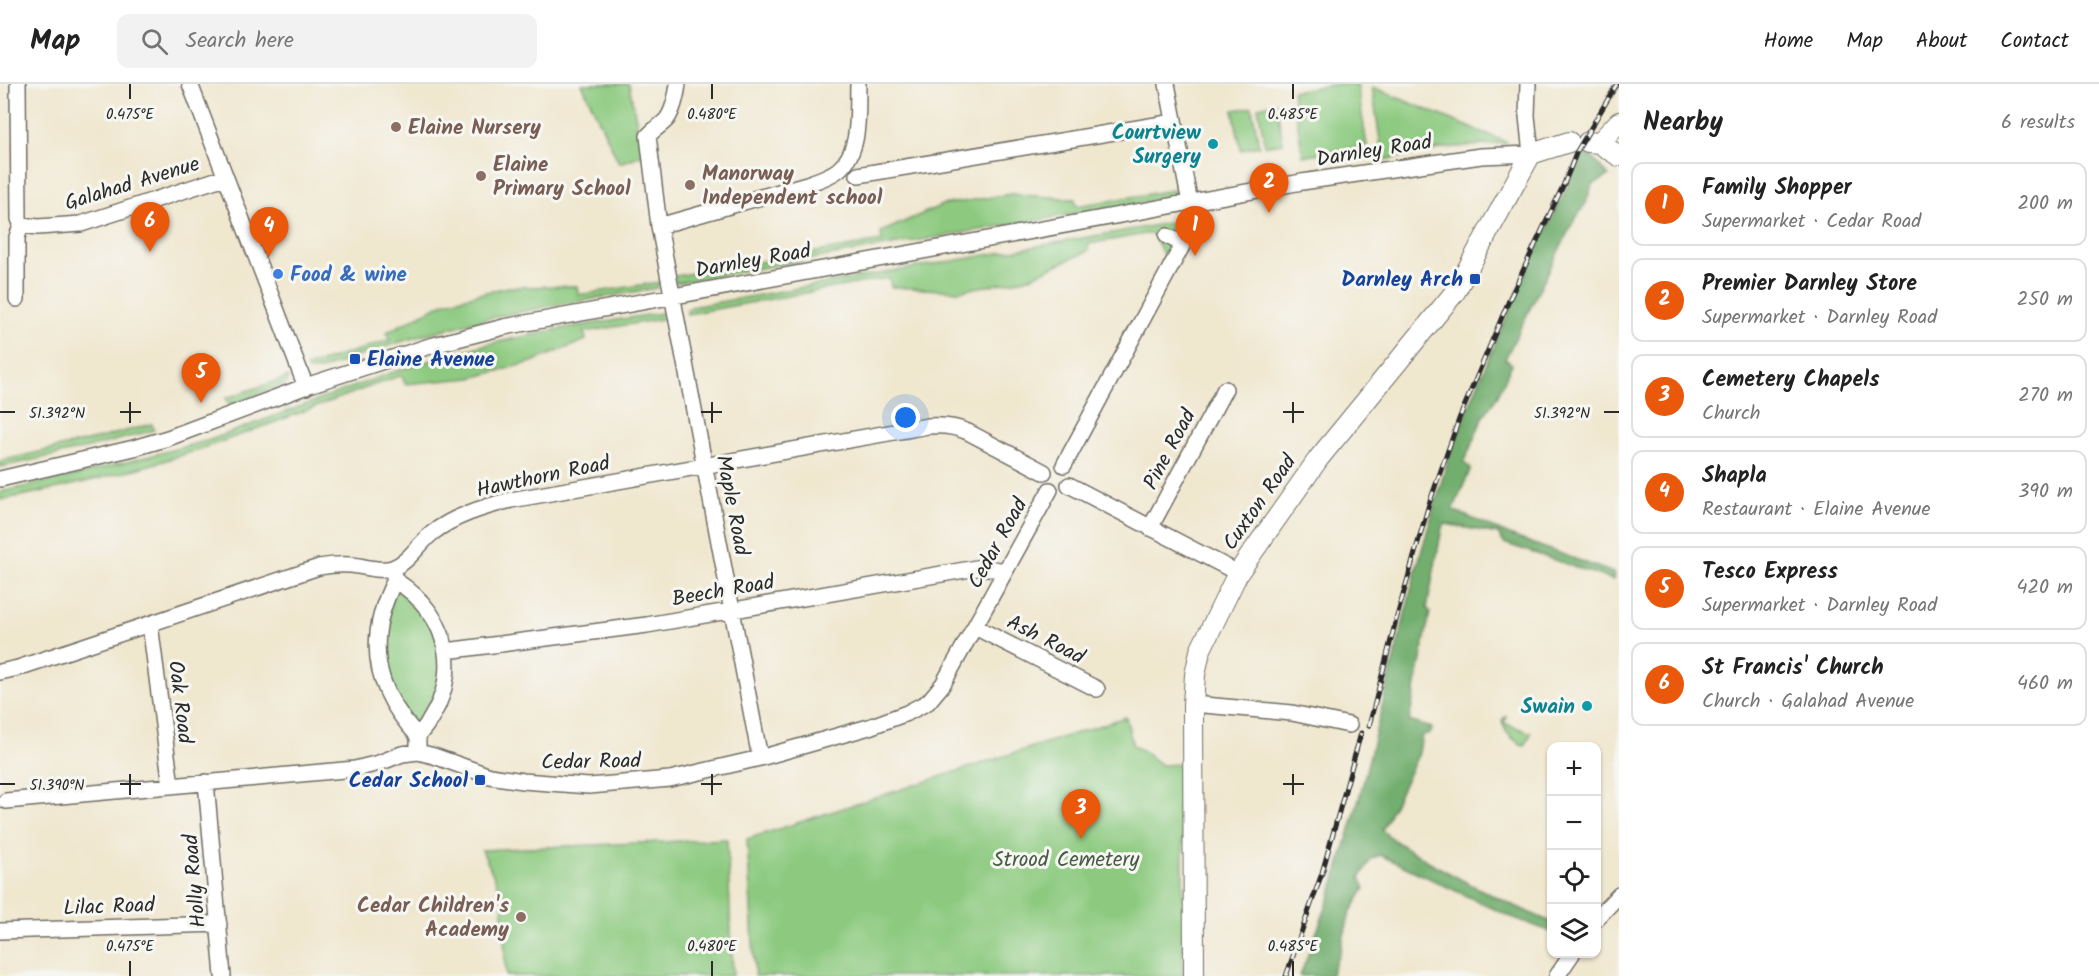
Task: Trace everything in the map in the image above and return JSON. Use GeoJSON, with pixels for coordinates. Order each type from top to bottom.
{"type":"FeatureCollection","features":[{"type":"Feature","properties":{"kind":"main road"},"geometry":{"type":"LineString","coordinates":[[1531,154],[1544,148],[1586,142],[1619,122]]}},
{"type":"Feature","properties":{"kind":"main road"},"geometry":{"type":"LineString","coordinates":[[1586,142],[1619,156]]}},
{"type":"Feature","properties":{"kind":"main road","name":"Cuxton Road"},"geometry":{"type":"LineString","coordinates":[[1194,976],[1193,704],[1195,675],[1200,651],[1238,573],[1319,458],[1455,292],[1531,154]]}},
{"type":"Feature","properties":{"kind":"street"},"geometry":{"type":"LineString","coordinates":[[17,299],[17,237],[20,221],[18,84]]}},
{"type":"Feature","properties":{"kind":"street"},"geometry":{"type":"LineString","coordinates":[[190,84],[306,387]]}},
{"type":"Feature","properties":{"kind":"street","name":"Maple Road"},"geometry":{"type":"LineString","coordinates":[[678,84],[677,93],[667,118],[648,136],[659,226],[760,758]]}},
{"type":"Feature","properties":{"kind":"street"},"geometry":{"type":"LineString","coordinates":[[659,226],[807,184],[828,177],[840,169],[855,142],[858,84]]}},
{"type":"Feature","properties":{"kind":"street"},"geometry":{"type":"LineString","coordinates":[[1167,84],[1190,203]]}},
{"type":"Feature","properties":{"kind":"street"},"geometry":{"type":"LineString","coordinates":[[1528,84],[1527,116],[1531,154]]}},
{"type":"Feature","properties":{"kind":"street"},"geometry":{"type":"LineString","coordinates":[[858,175],[1174,122]]}},
{"type":"Feature","properties":{"kind":"street","name":"Darnley Road"},"geometry":{"type":"LineString","coordinates":[[0,479],[124,451],[168,438],[306,387],[430,346],[504,327],[1302,182],[1428,162],[1481,156],[1531,154]]}},
{"type":"Feature","properties":{"kind":"street","name":"Galahad Avenue"},"geometry":{"type":"LineString","coordinates":[[20,221],[38,227],[81,224],[225,177]]}},
{"type":"Feature","properties":{"kind":"street"},"geometry":{"type":"LineString","coordinates":[[1064,465],[1195,222]]}},
{"type":"Feature","properties":{"kind":"street"},"geometry":{"type":"LineString","coordinates":[[1167,236],[1183,244]]}},
{"type":"Feature","properties":{"kind":"street","name":"Pine Road"},"geometry":{"type":"LineString","coordinates":[[1150,528],[1225,389]]}},
{"type":"Feature","properties":{"kind":"street","name":"Hawthorn Road"},"geometry":{"type":"LineString","coordinates":[[393,574],[431,533],[482,508],[512,500],[928,426],[944,425],[968,432],[1044,472]]}},
{"type":"Feature","properties":{"kind":"street"},"geometry":{"type":"LineString","coordinates":[[1054,463],[1064,465],[1070,471],[1069,484],[1063,490],[1050,490],[1044,484],[1044,472],[1054,463]]}},
{"type":"Feature","properties":{"kind":"street"},"geometry":{"type":"LineString","coordinates":[[1069,484],[1238,573]]}},
{"type":"Feature","properties":{"kind":"street","name":"Cedar Road"},"geometry":{"type":"LineString","coordinates":[[418,752],[490,776],[523,782],[589,786],[669,779],[760,758],[869,727],[907,713],[928,702],[944,684],[1050,490]]}},
{"type":"Feature","properties":{"kind":"street"},"geometry":{"type":"LineString","coordinates":[[0,672],[333,564],[375,569],[393,574],[410,589],[428,609],[441,633],[446,651],[447,669],[445,688],[439,705],[430,722],[418,736],[418,752],[402,754],[355,769],[6,801]]}},
{"type":"Feature","properties":{"kind":"street","name":"Beech Road"},"geometry":{"type":"LineString","coordinates":[[446,651],[647,625],[982,567],[1005,571]]}},
{"type":"Feature","properties":{"kind":"street"},"geometry":{"type":"LineString","coordinates":[[393,574],[379,619],[376,640],[378,662],[382,683],[391,702],[418,736]]}},
{"type":"Feature","properties":{"kind":"street","name":"Oak Road"},"geometry":{"type":"LineString","coordinates":[[150,624],[171,786]]}},
{"type":"Feature","properties":{"kind":"street","name":"Ash Road"},"geometry":{"type":"LineString","coordinates":[[975,627],[1097,688]]}},
{"type":"Feature","properties":{"kind":"street"},"geometry":{"type":"LineString","coordinates":[[1193,704],[1292,712],[1349,725]]}},
{"type":"Feature","properties":{"kind":"street","name":"Holly Road"},"geometry":{"type":"LineString","coordinates":[[206,782],[223,976]]}},
{"type":"Feature","properties":{"kind":"street"},"geometry":{"type":"LineString","coordinates":[[1601,914],[1619,895]]}},
{"type":"Feature","properties":{"kind":"street","name":"Lilac Road"},"geometry":{"type":"LineString","coordinates":[[0,931],[219,924]]}},
{"type":"Feature","properties":{"kind":"street"},"geometry":{"type":"LineString","coordinates":[[1557,976],[1569,958]]}},
{"type":"Feature","properties":{"kind":"green space"},"geometry":{"type":"Polygon","coordinates":[[[582,84],[629,84],[643,155],[619,163],[582,84]]]}},
{"type":"Feature","properties":{"kind":"green space"},"geometry":{"type":"Polygon","coordinates":[[[1338,84],[1357,84],[1367,146],[1303,156],[1292,91],[1338,84]]]}},
{"type":"Feature","properties":{"kind":"green space"},"geometry":{"type":"Polygon","coordinates":[[[1372,87],[1508,143],[1445,148],[1383,160],[1372,87]]]}},
{"type":"Feature","properties":{"kind":"green space"},"geometry":{"type":"Polygon","coordinates":[[[1276,103],[1283,143],[1265,146],[1258,107],[1276,103]]]}},
{"type":"Feature","properties":{"kind":"green space"},"geometry":{"type":"Polygon","coordinates":[[[1252,107],[1259,146],[1241,150],[1233,110],[1252,107]]]}},
{"type":"Feature","properties":{"kind":"green space"},"geometry":{"type":"Polygon","coordinates":[[[1585,150],[1609,176],[1592,185],[1586,203],[1572,224],[1505,359],[1512,364],[1498,395],[1483,417],[1464,463],[1471,468],[1453,510],[1512,536],[1614,573],[1613,580],[1504,543],[1498,534],[1446,524],[1442,528],[1427,608],[1430,612],[1409,721],[1432,728],[1431,733],[1422,735],[1419,753],[1382,830],[1404,847],[1458,878],[1547,920],[1547,930],[1509,916],[1380,855],[1371,859],[1360,878],[1365,888],[1350,913],[1340,951],[1330,976],[1300,976],[1330,897],[1360,795],[1416,570],[1446,466],[1481,376],[1528,268],[1585,150]]]}},
{"type":"Feature","properties":{"kind":"green space"},"geometry":{"type":"Polygon","coordinates":[[[1174,190],[1173,197],[676,283],[675,276],[882,241],[881,232],[942,205],[1011,194],[1075,199],[1076,206],[1174,190]]]}},
{"type":"Feature","properties":{"kind":"green space"},"geometry":{"type":"Polygon","coordinates":[[[1180,221],[1185,224],[1179,235],[1162,241],[1171,249],[1165,258],[1153,234],[1145,234],[1089,244],[1088,251],[1026,279],[958,291],[891,287],[889,278],[687,314],[687,310],[691,307],[1180,221]]]}},
{"type":"Feature","properties":{"kind":"green space"},"geometry":{"type":"Polygon","coordinates":[[[660,282],[657,288],[532,310],[440,330],[318,371],[308,371],[306,367],[389,340],[387,332],[446,302],[507,287],[577,286],[578,295],[660,282]]]}},
{"type":"Feature","properties":{"kind":"green space"},"geometry":{"type":"Polygon","coordinates":[[[661,313],[668,318],[584,332],[586,340],[529,363],[471,378],[405,384],[402,376],[396,377],[252,431],[154,464],[52,490],[0,500],[0,492],[73,476],[210,440],[396,371],[480,346],[559,329],[661,313]]]}},
{"type":"Feature","properties":{"kind":"green space"},"geometry":{"type":"Polygon","coordinates":[[[289,377],[286,384],[229,405],[226,398],[289,377]]]}},
{"type":"Feature","properties":{"kind":"green space"},"geometry":{"type":"Polygon","coordinates":[[[152,424],[154,430],[88,448],[0,467],[0,461],[152,424]]]}},
{"type":"Feature","properties":{"kind":"green space"},"geometry":{"type":"Polygon","coordinates":[[[395,586],[429,619],[441,652],[440,686],[417,730],[394,701],[380,641],[395,586]]]}},
{"type":"Feature","properties":{"kind":"green space"},"geometry":{"type":"Polygon","coordinates":[[[1506,716],[1504,723],[1531,733],[1525,746],[1507,733],[1502,720],[1506,716]]]}},
{"type":"Feature","properties":{"kind":"green space","name":"Strood Cemetery"},"geometry":{"type":"Polygon","coordinates":[[[1126,717],[1133,746],[1161,765],[1183,764],[1183,976],[755,976],[747,839],[1126,717]]]}},
{"type":"Feature","properties":{"kind":"green space"},"geometry":{"type":"Polygon","coordinates":[[[727,839],[733,976],[506,976],[502,895],[482,850],[727,839]]]}},
{"type":"Feature","properties":{"kind":"railway"},"geometry":{"type":"LineString","coordinates":[[1369,726],[1429,504],[1459,419],[1510,298],[1564,184],[1577,151],[1617,84]]}},
{"type":"Feature","properties":{"kind":"railway"},"geometry":{"type":"LineString","coordinates":[[1286,976],[1322,873],[1361,733]]}},
{"type":"Feature","properties":{"kind":"place","name":"Elaine Nursery"},"geometry":{"type":"Point","coordinates":[396,127]}},
{"type":"Feature","properties":{"kind":"place","name":"Courtview Surgery"},"geometry":{"type":"Point","coordinates":[1213,144]}},
{"type":"Feature","properties":{"kind":"place","name":"Elaine Primary School"},"geometry":{"type":"Point","coordinates":[481,176]}},
{"type":"Feature","properties":{"kind":"place","name":"Manorway Independent school"},"geometry":{"type":"Point","coordinates":[690,185]}},
{"type":"Feature","properties":{"kind":"place","name":"Premier Darnley Store"},"geometry":{"type":"Point","coordinates":[1269,213]}},
{"type":"Feature","properties":{"kind":"place","name":"St Francis' Church"},"geometry":{"type":"Point","coordinates":[150,252]}},
{"type":"Feature","properties":{"kind":"place","name":"Family Shopper"},"geometry":{"type":"Point","coordinates":[1195,256]}},
{"type":"Feature","properties":{"kind":"place","name":"Shapla"},"geometry":{"type":"Point","coordinates":[269,257]}},
{"type":"Feature","properties":{"kind":"place","name":"Food & wine"},"geometry":{"type":"Point","coordinates":[278,274]}},
{"type":"Feature","properties":{"kind":"place","name":"Darnley Arch"},"geometry":{"type":"Point","coordinates":[1475,279]}},
{"type":"Feature","properties":{"kind":"place","name":"Elaine Avenue"},"geometry":{"type":"Point","coordinates":[355,359]}},
{"type":"Feature","properties":{"kind":"place","name":"Tesco Express"},"geometry":{"type":"Point","coordinates":[201,403]}},
{"type":"Feature","properties":{"kind":"place","name":"Swain"},"geometry":{"type":"Point","coordinates":[1587,706]}},
{"type":"Feature","properties":{"kind":"place","name":"Cedar School"},"geometry":{"type":"Point","coordinates":[480,780]}},
{"type":"Feature","properties":{"kind":"place","name":"Cemetery Chapels"},"geometry":{"type":"Point","coordinates":[1081,839]}},
{"type":"Feature","properties":{"kind":"place","name":"Cedar Children's Academy"},"geometry":{"type":"Point","coordinates":[521,917]}}]}
